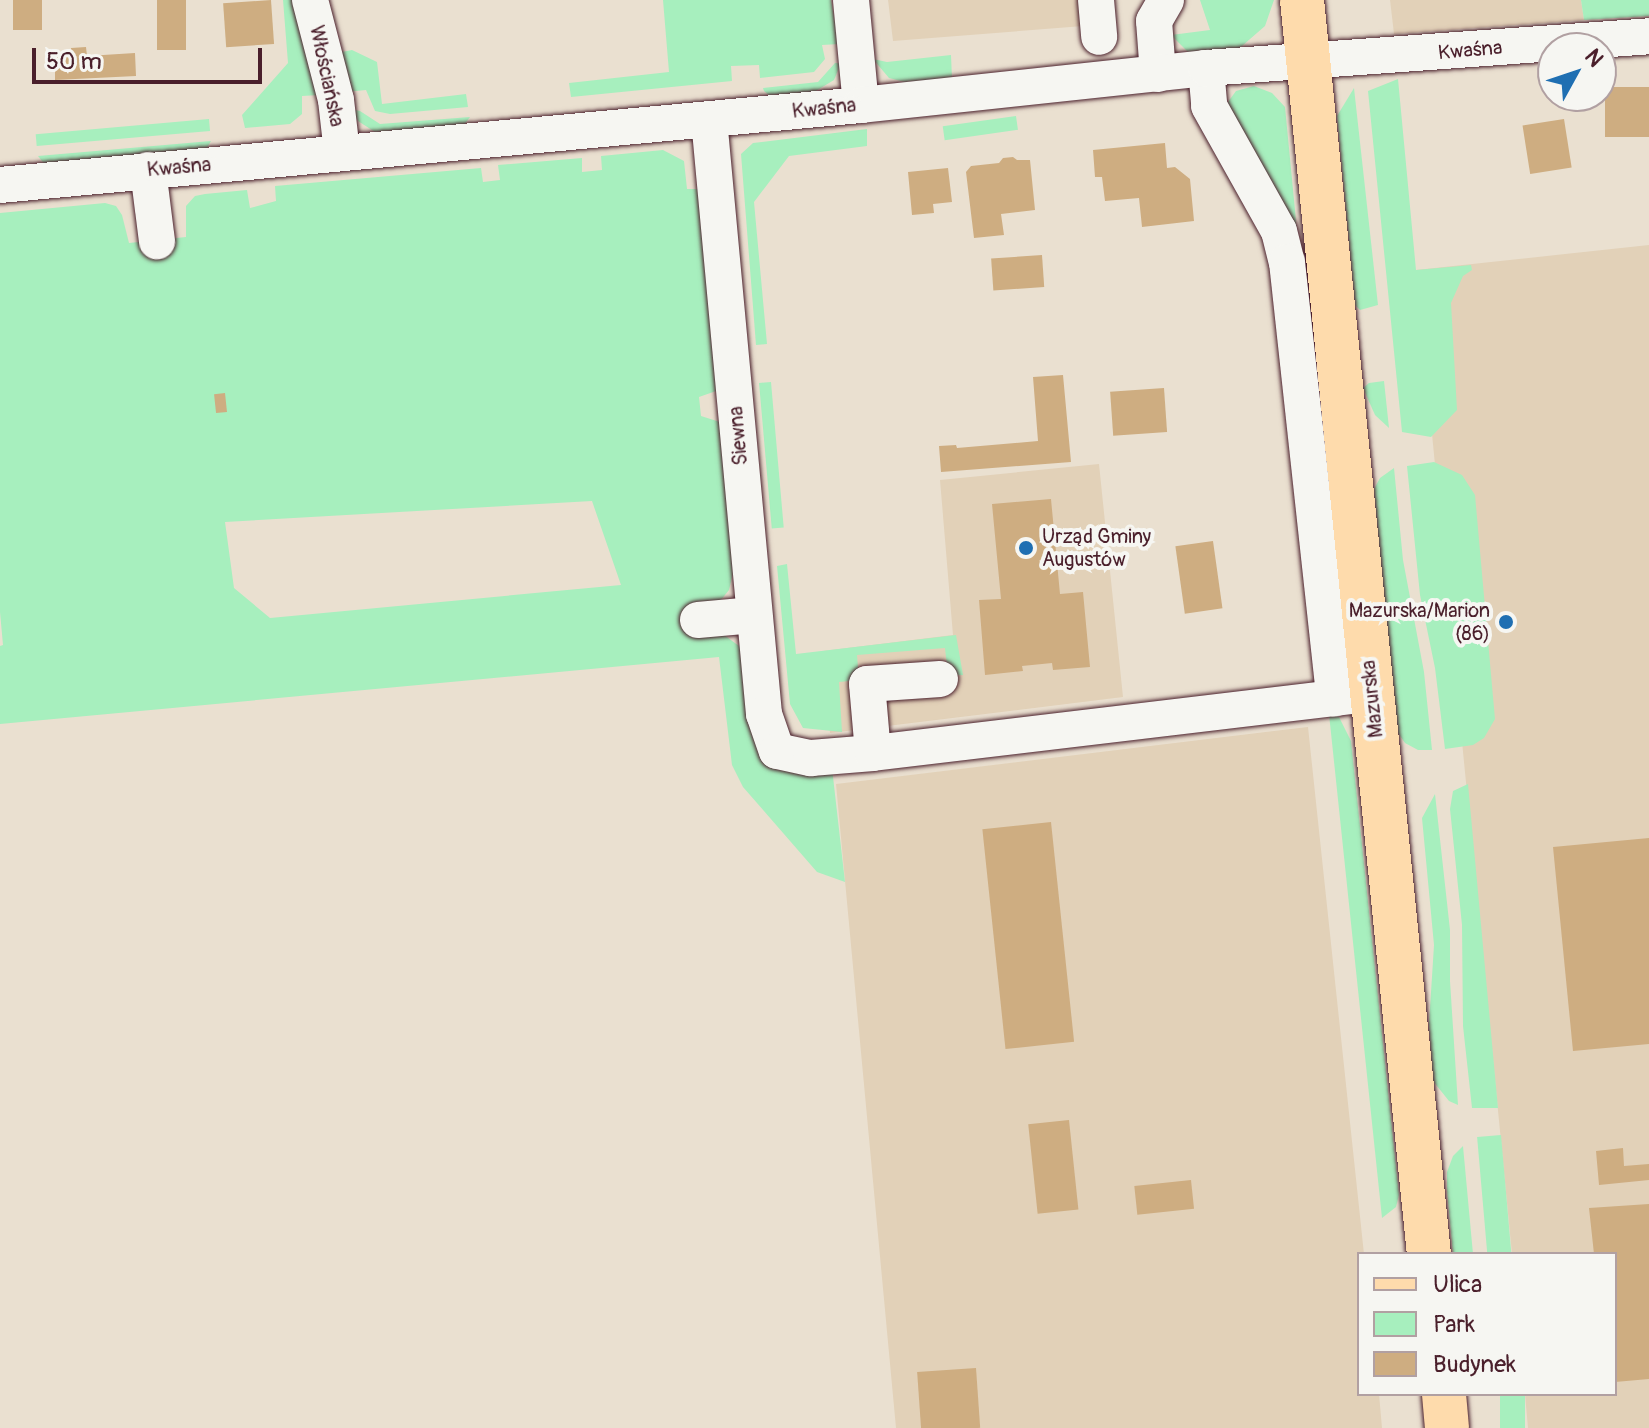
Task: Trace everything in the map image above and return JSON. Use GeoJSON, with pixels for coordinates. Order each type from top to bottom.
{"type":"FeatureCollection","features":[{"type":"Feature","properties":{"kind":"main road","name":"Mazurska"},"geometry":{"type":"LineString","coordinates":[[1302,0],[1352,695],[1429,1252]]}},
{"type":"Feature","properties":{"kind":"main road"},"geometry":{"type":"LineString","coordinates":[[1444,1396],[1447,1428]]}},
{"type":"Feature","properties":{"kind":"street","name":"Włościańska"},"geometry":{"type":"LineString","coordinates":[[310,0],[336,100],[342,153]]}},
{"type":"Feature","properties":{"kind":"street"},"geometry":{"type":"LineString","coordinates":[[851,0],[861,105]]}},
{"type":"Feature","properties":{"kind":"street"},"geometry":{"type":"LineString","coordinates":[[1096,0],[1099,37]]}},
{"type":"Feature","properties":{"kind":"street"},"geometry":{"type":"LineString","coordinates":[[1158,74],[1154,21],[1166,0]]}},
{"type":"Feature","properties":{"kind":"street","name":"Kwaśna"},"geometry":{"type":"LineString","coordinates":[[0,185],[861,105],[1206,68],[1649,36]]}},
{"type":"Feature","properties":{"kind":"street"},"geometry":{"type":"LineString","coordinates":[[940,679],[867,684],[873,753],[1352,695],[1287,262],[1279,231],[1209,106],[1206,68]]}},
{"type":"Feature","properties":{"kind":"street","name":"Siewna"},"geometry":{"type":"LineString","coordinates":[[709,119],[764,714],[777,751],[811,758],[873,753]]}},
{"type":"Feature","properties":{"kind":"street"},"geometry":{"type":"LineString","coordinates":[[148,170],[157,241]]}},
{"type":"Feature","properties":{"kind":"street"},"geometry":{"type":"LineString","coordinates":[[698,620],[754,615]]}},
{"type":"Feature","properties":{"kind":"shaded area"},"geometry":{"type":"Polygon","coordinates":[[[888,0],[1107,0],[1109,24],[893,41],[888,0]]]}},
{"type":"Feature","properties":{"kind":"shaded area"},"geometry":{"type":"Polygon","coordinates":[[[1390,0],[1581,0],[1584,20],[1394,34],[1390,0]]]}},
{"type":"Feature","properties":{"kind":"shaded area"},"geometry":{"type":"Polygon","coordinates":[[[1649,245],[1649,1428],[1528,1428],[1525,1396],[1617,1396],[1617,1252],[1512,1252],[1416,270],[1649,245]]]}},
{"type":"Feature","properties":{"kind":"shaded area"},"geometry":{"type":"Polygon","coordinates":[[[1099,464],[1123,697],[830,733],[823,651],[953,635],[940,480],[1099,464]]]}},
{"type":"Feature","properties":{"kind":"shaded area"},"geometry":{"type":"Polygon","coordinates":[[[1308,727],[1364,1252],[1357,1252],[1357,1396],[1379,1396],[1382,1428],[896,1428],[836,784],[1308,727]]]}},
{"type":"Feature","properties":{"kind":"green space"},"geometry":{"type":"Polygon","coordinates":[[[283,0],[295,0],[319,95],[302,96],[302,114],[290,124],[245,128],[242,115],[288,63],[283,0]]]}},
{"type":"Feature","properties":{"kind":"green space"},"geometry":{"type":"Polygon","coordinates":[[[663,0],[831,0],[839,44],[822,45],[825,59],[814,72],[760,78],[759,65],[731,66],[732,81],[571,97],[569,83],[669,72],[663,0]]]}},
{"type":"Feature","properties":{"kind":"green space"},"geometry":{"type":"Polygon","coordinates":[[[1200,0],[1274,0],[1265,26],[1242,46],[1234,51],[1190,54],[1171,35],[1210,30],[1200,0]]]}},
{"type":"Feature","properties":{"kind":"green space"},"geometry":{"type":"Polygon","coordinates":[[[1581,0],[1649,0],[1649,16],[1584,20],[1581,0]]]}},
{"type":"Feature","properties":{"kind":"green space"},"geometry":{"type":"Polygon","coordinates":[[[352,50],[377,62],[382,104],[466,94],[468,107],[390,114],[375,111],[366,90],[346,92],[337,65],[342,52],[352,50]]]}},
{"type":"Feature","properties":{"kind":"green space"},"geometry":{"type":"Polygon","coordinates":[[[951,55],[952,79],[905,82],[889,78],[873,59],[887,62],[951,55]]]}},
{"type":"Feature","properties":{"kind":"green space"},"geometry":{"type":"Polygon","coordinates":[[[835,63],[841,63],[834,80],[814,92],[769,95],[764,91],[763,88],[818,82],[835,63]]]}},
{"type":"Feature","properties":{"kind":"green space"},"geometry":{"type":"Polygon","coordinates":[[[1398,79],[1416,270],[1471,265],[1472,270],[1463,276],[1451,303],[1457,410],[1431,437],[1402,432],[1368,91],[1398,79]]]}},
{"type":"Feature","properties":{"kind":"green space"},"geometry":{"type":"Polygon","coordinates":[[[1254,86],[1272,93],[1285,107],[1297,231],[1228,109],[1228,102],[1236,91],[1254,86]]]}},
{"type":"Feature","properties":{"kind":"green space"},"geometry":{"type":"Polygon","coordinates":[[[1354,88],[1378,305],[1360,310],[1355,305],[1337,116],[1354,88]]]}},
{"type":"Feature","properties":{"kind":"green space"},"geometry":{"type":"Polygon","coordinates":[[[351,109],[380,124],[470,117],[464,125],[375,132],[358,121],[351,109]]]}},
{"type":"Feature","properties":{"kind":"green space"},"geometry":{"type":"Polygon","coordinates":[[[1016,116],[1018,130],[945,140],[943,126],[1016,116]]]}},
{"type":"Feature","properties":{"kind":"green space"},"geometry":{"type":"Polygon","coordinates":[[[209,119],[210,131],[37,146],[36,134],[209,119]]]}},
{"type":"Feature","properties":{"kind":"green space"},"geometry":{"type":"Polygon","coordinates":[[[867,129],[867,146],[789,156],[754,202],[767,344],[756,345],[741,154],[753,143],[867,129]]]}},
{"type":"Feature","properties":{"kind":"green space"},"geometry":{"type":"Polygon","coordinates":[[[211,141],[207,148],[46,166],[38,156],[211,141]]]}},
{"type":"Feature","properties":{"kind":"green space"},"geometry":{"type":"Polygon","coordinates":[[[663,150],[684,161],[687,189],[703,189],[716,391],[699,397],[701,416],[723,423],[735,565],[729,590],[720,601],[720,632],[739,646],[746,662],[750,723],[832,768],[845,882],[817,872],[743,787],[732,765],[719,657],[0,724],[0,646],[3,645],[0,612],[0,213],[105,203],[116,206],[122,215],[129,243],[186,237],[186,206],[195,196],[205,194],[247,190],[250,208],[276,201],[275,186],[481,168],[483,182],[500,180],[498,165],[582,158],[582,172],[602,170],[601,156],[663,150]],[[592,501],[225,522],[234,588],[270,618],[621,585],[592,501]]]}},
{"type":"Feature","properties":{"kind":"green space"},"geometry":{"type":"Polygon","coordinates":[[[1384,381],[1389,428],[1375,415],[1363,388],[1369,383],[1384,381]]]}},
{"type":"Feature","properties":{"kind":"green space"},"geometry":{"type":"Polygon","coordinates":[[[771,382],[784,527],[772,528],[759,383],[771,382]]]}},
{"type":"Feature","properties":{"kind":"green space"},"geometry":{"type":"Polygon","coordinates":[[[1434,462],[1462,475],[1475,495],[1495,719],[1484,738],[1473,745],[1445,749],[1435,668],[1420,595],[1407,466],[1434,462]]]}},
{"type":"Feature","properties":{"kind":"green space"},"geometry":{"type":"Polygon","coordinates":[[[1394,468],[1403,560],[1424,672],[1432,750],[1418,750],[1405,743],[1396,730],[1374,489],[1380,478],[1394,468]]]}},
{"type":"Feature","properties":{"kind":"green space"},"geometry":{"type":"Polygon","coordinates":[[[787,564],[796,654],[956,635],[963,675],[948,676],[945,648],[857,655],[859,680],[839,682],[842,732],[803,728],[790,704],[777,566],[787,564]]]}},
{"type":"Feature","properties":{"kind":"green space"},"geometry":{"type":"Polygon","coordinates":[[[1329,714],[1339,717],[1351,741],[1399,1195],[1396,1207],[1382,1218],[1329,714]]]}},
{"type":"Feature","properties":{"kind":"green space"},"geometry":{"type":"Polygon","coordinates":[[[1468,784],[1498,1108],[1472,1108],[1463,1026],[1462,925],[1450,809],[1453,791],[1468,784]]]}},
{"type":"Feature","properties":{"kind":"green space"},"geometry":{"type":"Polygon","coordinates":[[[1435,794],[1450,930],[1458,1105],[1449,1101],[1433,1081],[1429,1024],[1434,945],[1422,818],[1435,794]]]}},
{"type":"Feature","properties":{"kind":"green space"},"geometry":{"type":"Polygon","coordinates":[[[1501,1135],[1511,1252],[1487,1252],[1477,1137],[1501,1135]]]}},
{"type":"Feature","properties":{"kind":"green space"},"geometry":{"type":"Polygon","coordinates":[[[1463,1146],[1473,1252],[1453,1252],[1447,1172],[1453,1156],[1463,1146]]]}},
{"type":"Feature","properties":{"kind":"green space"},"geometry":{"type":"Polygon","coordinates":[[[1500,1396],[1525,1396],[1525,1428],[1500,1428],[1500,1396]]]}},
{"type":"Feature","properties":{"kind":"building"},"geometry":{"type":"Polygon","coordinates":[[[13,0],[42,0],[42,30],[13,30],[13,0]]]}},
{"type":"Feature","properties":{"kind":"building"},"geometry":{"type":"Polygon","coordinates":[[[157,0],[186,0],[186,50],[157,50],[157,0]]]}},
{"type":"Feature","properties":{"kind":"building"},"geometry":{"type":"Polygon","coordinates":[[[271,0],[274,44],[226,47],[223,3],[271,0]]]}},
{"type":"Feature","properties":{"kind":"building"},"geometry":{"type":"Polygon","coordinates":[[[86,47],[87,56],[135,53],[136,76],[55,80],[55,57],[71,56],[71,48],[86,47]]]}},
{"type":"Feature","properties":{"kind":"building"},"geometry":{"type":"Polygon","coordinates":[[[1617,87],[1649,87],[1649,137],[1605,137],[1605,112],[1617,112],[1617,87]]]}},
{"type":"Feature","properties":{"kind":"building"},"geometry":{"type":"Polygon","coordinates":[[[1564,119],[1572,167],[1530,174],[1523,126],[1564,119]]]}},
{"type":"Feature","properties":{"kind":"building"},"geometry":{"type":"Polygon","coordinates":[[[1165,143],[1167,168],[1175,167],[1190,179],[1194,221],[1142,227],[1139,198],[1105,201],[1102,177],[1095,177],[1093,150],[1165,143]]]}},
{"type":"Feature","properties":{"kind":"building"},"geometry":{"type":"Polygon","coordinates":[[[1003,158],[1030,160],[1035,210],[1001,214],[1004,235],[974,238],[966,172],[971,166],[999,163],[1003,158]]]}},
{"type":"Feature","properties":{"kind":"building"},"geometry":{"type":"Polygon","coordinates":[[[948,168],[952,202],[933,204],[934,213],[912,215],[908,172],[948,168]]]}},
{"type":"Feature","properties":{"kind":"building"},"geometry":{"type":"Polygon","coordinates":[[[1042,255],[1044,287],[993,290],[991,259],[1042,255]]]}},
{"type":"Feature","properties":{"kind":"building"},"geometry":{"type":"Polygon","coordinates":[[[1063,375],[1071,462],[941,472],[939,446],[956,445],[957,448],[1038,441],[1033,377],[1063,375]]]}},
{"type":"Feature","properties":{"kind":"building"},"geometry":{"type":"Polygon","coordinates":[[[1164,388],[1167,432],[1113,436],[1110,392],[1164,388]]]}},
{"type":"Feature","properties":{"kind":"building"},"geometry":{"type":"Polygon","coordinates":[[[225,393],[227,412],[216,413],[214,394],[225,393]]]}},
{"type":"Feature","properties":{"kind":"building","name":"Urząd Gminy Augustów"},"geometry":{"type":"Polygon","coordinates":[[[1051,499],[1060,594],[1083,592],[1090,667],[1053,670],[1052,663],[1022,666],[1023,671],[985,675],[979,600],[1001,599],[992,504],[1051,499]]]}},
{"type":"Feature","properties":{"kind":"building"},"geometry":{"type":"Polygon","coordinates":[[[1213,541],[1222,608],[1185,614],[1175,546],[1213,541]]]}},
{"type":"Feature","properties":{"kind":"building"},"geometry":{"type":"Polygon","coordinates":[[[1051,822],[1074,1042],[1005,1049],[982,829],[1051,822]]]}},
{"type":"Feature","properties":{"kind":"building"},"geometry":{"type":"Polygon","coordinates":[[[1649,838],[1649,1044],[1573,1051],[1553,847],[1649,838]]]}},
{"type":"Feature","properties":{"kind":"building"},"geometry":{"type":"Polygon","coordinates":[[[1069,1120],[1078,1210],[1038,1214],[1028,1124],[1069,1120]]]}},
{"type":"Feature","properties":{"kind":"building"},"geometry":{"type":"Polygon","coordinates":[[[1623,1148],[1624,1166],[1649,1164],[1649,1180],[1599,1185],[1596,1151],[1623,1148]]]}},
{"type":"Feature","properties":{"kind":"building"},"geometry":{"type":"Polygon","coordinates":[[[1191,1180],[1194,1209],[1137,1215],[1134,1186],[1191,1180]]]}},
{"type":"Feature","properties":{"kind":"building"},"geometry":{"type":"Polygon","coordinates":[[[1649,1204],[1649,1379],[1617,1382],[1617,1252],[1594,1252],[1589,1208],[1649,1204]]]}},
{"type":"Feature","properties":{"kind":"building"},"geometry":{"type":"Polygon","coordinates":[[[976,1368],[980,1428],[921,1428],[917,1372],[976,1368]]]}},
{"type":"Feature","properties":{"kind":"place","name":"Urząd Gminy Augustów"},"geometry":{"type":"Point","coordinates":[1026,548]}},
{"type":"Feature","properties":{"kind":"place","name":"Mazurska/Marion (86)"},"geometry":{"type":"Point","coordinates":[1506,622]}}]}
